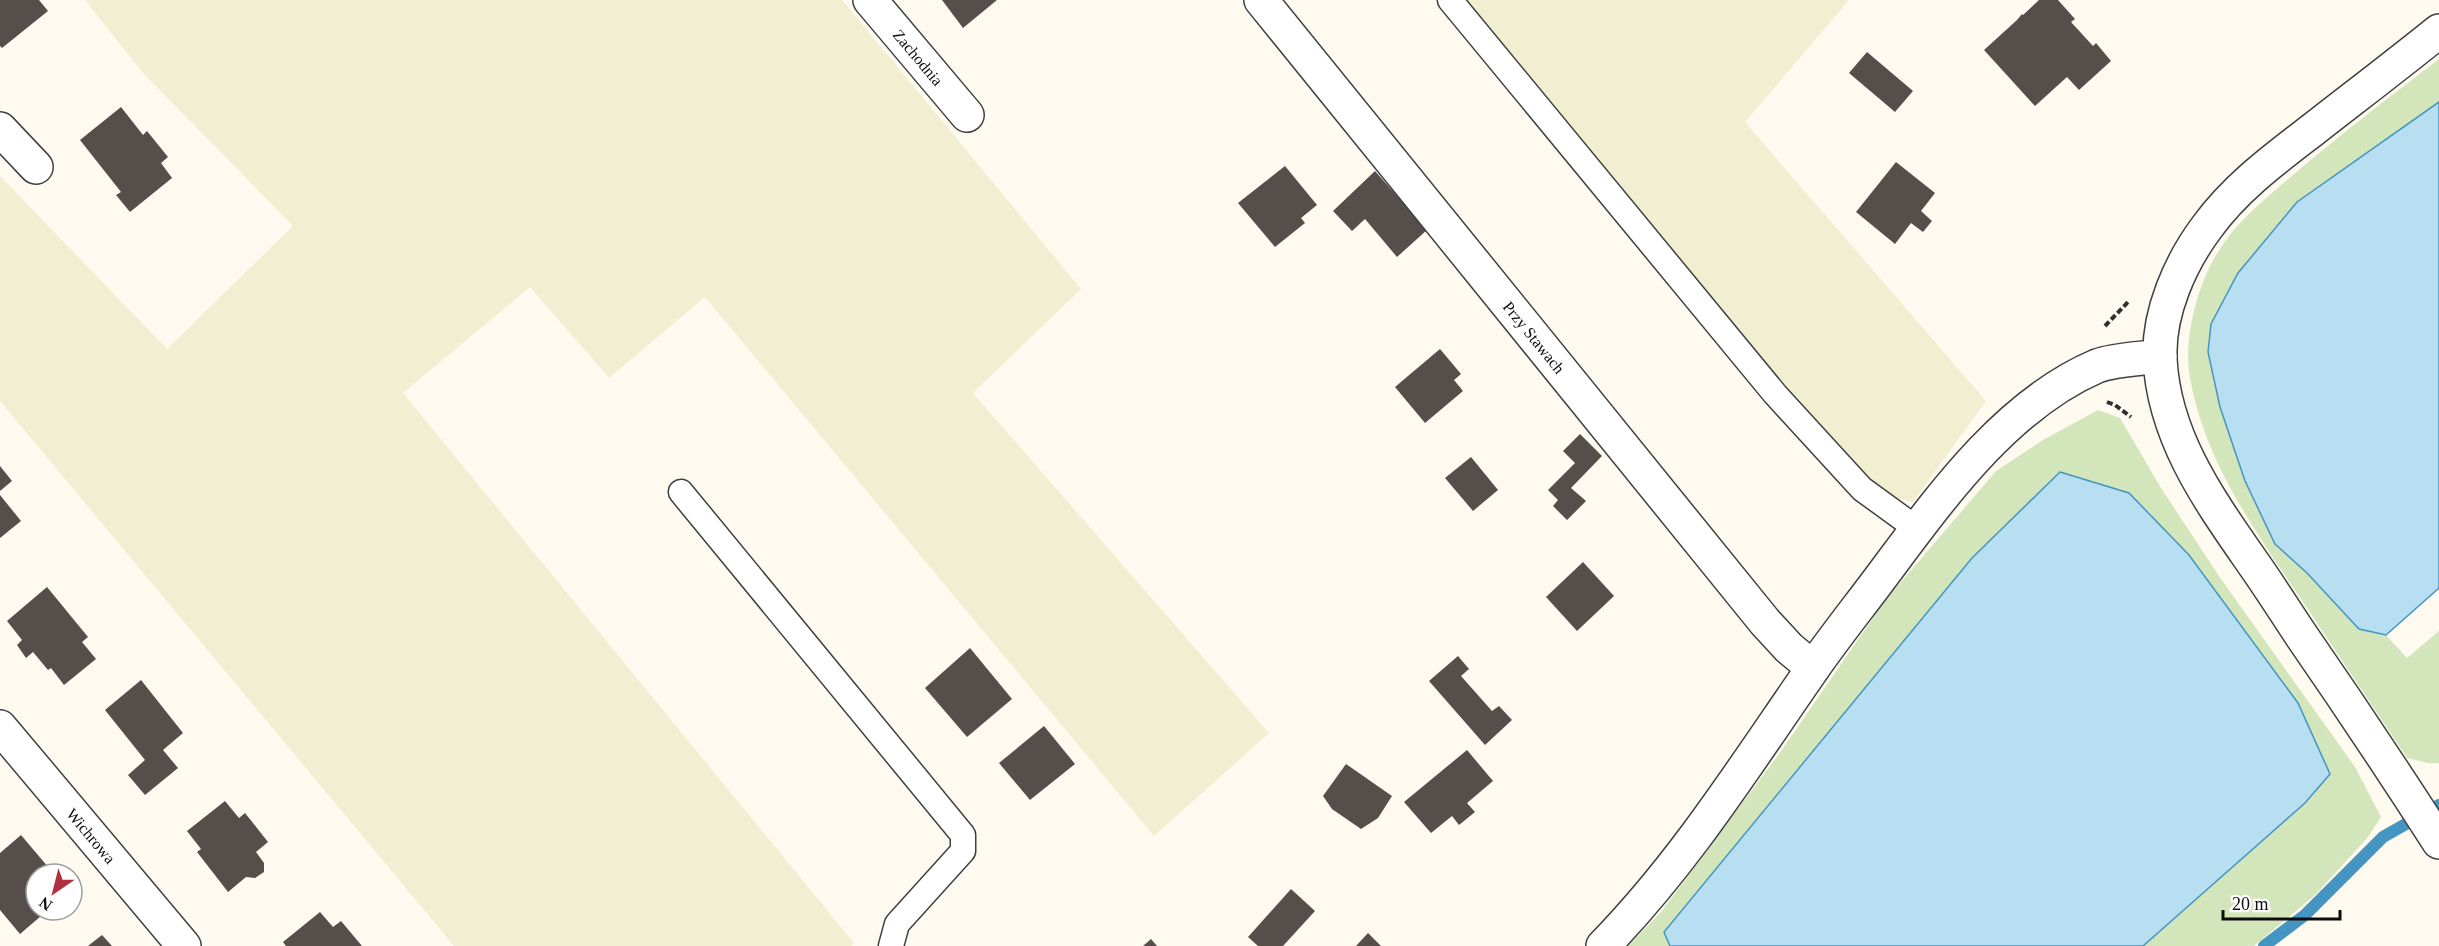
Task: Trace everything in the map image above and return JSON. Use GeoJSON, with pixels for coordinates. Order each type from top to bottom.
{"type":"FeatureCollection","features":[{"type":"Feature","properties":{"kind":"street","name":"Zachodnia"},"geometry":{"type":"LineString","coordinates":[[870,0],[967,115]]}},
{"type":"Feature","properties":{"kind":"street","name":"Przy Stawach"},"geometry":{"type":"LineString","coordinates":[[1261,0],[1766,622],[1789,648],[1813,669]]}},
{"type":"Feature","properties":{"kind":"street"},"geometry":{"type":"LineString","coordinates":[[2439,32],[2270,163],[2219,211],[2194,246],[2173,290],[2166,312],[2160,356],[2171,417],[2194,475],[2439,842]]}},
{"type":"Feature","properties":{"kind":"street"},"geometry":{"type":"LineString","coordinates":[[0,129],[36,167]]}},
{"type":"Feature","properties":{"kind":"street"},"geometry":{"type":"LineString","coordinates":[[1603,946],[1689,846],[1813,669],[1917,529],[1978,454],[2000,432],[2031,407],[2081,374],[2100,365],[2160,356]]}},
{"type":"Feature","properties":{"kind":"street","name":"Wichrowa"},"geometry":{"type":"LineString","coordinates":[[0,727],[184,946]]}},
{"type":"Feature","properties":{"kind":"lane"},"geometry":{"type":"LineString","coordinates":[[1450,0],[1775,394],[1862,489],[1917,529]]}},
{"type":"Feature","properties":{"kind":"lane"},"geometry":{"type":"LineString","coordinates":[[681,492],[963,835],[963,851],[897,924],[891,946]]}},
{"type":"Feature","properties":{"kind":"shaded area"},"geometry":{"type":"Polygon","coordinates":[[[85,0],[842,0],[1081,289],[973,393],[1269,733],[1154,836],[705,297],[609,378],[530,287],[403,393],[854,943],[851,946],[454,946],[0,401],[0,176],[167,349],[293,226],[143,73],[85,0]]]}},
{"type":"Feature","properties":{"kind":"shaded area"},"geometry":{"type":"Polygon","coordinates":[[[1450,0],[1849,0],[1745,122],[1986,401],[1913,502],[1862,489],[1450,0]]]}},
{"type":"Feature","properties":{"kind":"green space"},"geometry":{"type":"Polygon","coordinates":[[[2439,59],[2439,102],[2297,202],[2238,273],[2211,324],[2208,352],[2220,407],[2245,481],[2275,544],[2307,573],[2359,629],[2386,635],[2407,658],[2439,631],[2439,763],[2428,763],[2407,758],[2266,548],[2234,494],[2207,438],[2197,409],[2190,378],[2188,347],[2198,296],[2210,265],[2225,241],[2262,202],[2311,160],[2439,59]]]}},
{"type":"Feature","properties":{"kind":"green space"},"geometry":{"type":"Polygon","coordinates":[[[2098,410],[2120,418],[2161,488],[2221,579],[2355,767],[2381,817],[2368,837],[2316,894],[2254,946],[2143,946],[2305,803],[2298,703],[2189,555],[2129,493],[2060,472],[1972,558],[1664,932],[1670,946],[1628,946],[1661,912],[1779,754],[1884,602],[1996,471],[2043,440],[2098,410]]]}},
{"type":"Feature","properties":{"kind":"water"},"geometry":{"type":"Polygon","coordinates":[[[2439,102],[2439,588],[2386,635],[2359,629],[2307,573],[2275,544],[2245,481],[2220,407],[2208,352],[2211,324],[2238,273],[2297,202],[2439,102]]]}},
{"type":"Feature","properties":{"kind":"water"},"geometry":{"type":"Polygon","coordinates":[[[2060,472],[2129,493],[2189,555],[2298,703],[2330,774],[2305,803],[2143,946],[1670,946],[1664,932],[1972,558],[2060,472]]]}},
{"type":"Feature","properties":{"kind":"building"},"geometry":{"type":"Polygon","coordinates":[[[0,0],[39,0],[48,11],[2,48],[0,46],[0,0]]]}},
{"type":"Feature","properties":{"kind":"building"},"geometry":{"type":"Polygon","coordinates":[[[942,0],[997,0],[963,28],[942,0]]]}},
{"type":"Feature","properties":{"kind":"building"},"geometry":{"type":"Polygon","coordinates":[[[2039,0],[2058,0],[2075,19],[2071,22],[2093,46],[2096,43],[2111,61],[2079,90],[2067,77],[2035,106],[1984,50],[2039,0]]]}},
{"type":"Feature","properties":{"kind":"building"},"geometry":{"type":"Polygon","coordinates":[[[1867,52],[1913,91],[1895,112],[1849,73],[1867,52]]]}},
{"type":"Feature","properties":{"kind":"building"},"geometry":{"type":"Polygon","coordinates":[[[121,107],[143,135],[147,131],[168,157],[161,163],[172,178],[130,212],[116,195],[121,192],[80,140],[121,107]]]}},
{"type":"Feature","properties":{"kind":"building"},"geometry":{"type":"Polygon","coordinates":[[[1896,162],[1935,193],[1921,211],[1932,221],[1923,232],[1911,223],[1895,244],[1856,212],[1896,162]]]}},
{"type":"Feature","properties":{"kind":"building"},"geometry":{"type":"Polygon","coordinates":[[[1285,166],[1317,205],[1301,218],[1305,223],[1275,247],[1238,203],[1285,166]]]}},
{"type":"Feature","properties":{"kind":"building"},"geometry":{"type":"Polygon","coordinates":[[[1375,171],[1427,230],[1397,257],[1365,219],[1352,231],[1333,211],[1375,171]]]}},
{"type":"Feature","properties":{"kind":"building"},"geometry":{"type":"Polygon","coordinates":[[[1440,349],[1461,374],[1454,380],[1463,391],[1425,423],[1395,387],[1440,349]]]}},
{"type":"Feature","properties":{"kind":"building"},"geometry":{"type":"Polygon","coordinates":[[[1580,434],[1602,456],[1571,488],[1586,501],[1567,520],[1553,506],[1558,500],[1548,490],[1575,463],[1563,451],[1580,434]]]}},
{"type":"Feature","properties":{"kind":"building"},"geometry":{"type":"Polygon","coordinates":[[[1471,457],[1498,490],[1473,511],[1445,478],[1471,457]]]}},
{"type":"Feature","properties":{"kind":"building"},"geometry":{"type":"Polygon","coordinates":[[[0,466],[12,481],[0,491],[0,466]]]}},
{"type":"Feature","properties":{"kind":"building"},"geometry":{"type":"Polygon","coordinates":[[[0,495],[21,521],[0,538],[0,495]]]}},
{"type":"Feature","properties":{"kind":"building"},"geometry":{"type":"Polygon","coordinates":[[[1583,562],[1614,596],[1577,631],[1546,597],[1583,562]]]}},
{"type":"Feature","properties":{"kind":"building"},"geometry":{"type":"Polygon","coordinates":[[[47,587],[88,637],[82,642],[96,659],[64,685],[51,668],[48,670],[33,652],[26,658],[17,645],[22,640],[7,621],[47,587]]]}},
{"type":"Feature","properties":{"kind":"building"},"geometry":{"type":"Polygon","coordinates":[[[970,648],[1012,699],[967,737],[925,688],[970,648]]]}},
{"type":"Feature","properties":{"kind":"building"},"geometry":{"type":"Polygon","coordinates":[[[1458,656],[1469,669],[1461,676],[1492,711],[1499,706],[1512,720],[1485,745],[1429,681],[1458,656]]]}},
{"type":"Feature","properties":{"kind":"building"},"geometry":{"type":"Polygon","coordinates":[[[141,680],[183,733],[163,750],[178,768],[145,795],[128,775],[145,760],[105,710],[141,680]]]}},
{"type":"Feature","properties":{"kind":"building"},"geometry":{"type":"Polygon","coordinates":[[[1044,726],[1075,764],[1030,800],[999,763],[1044,726]]]}},
{"type":"Feature","properties":{"kind":"building"},"geometry":{"type":"Polygon","coordinates":[[[1467,750],[1493,781],[1467,803],[1475,812],[1459,825],[1452,816],[1431,833],[1404,802],[1467,750]]]}},
{"type":"Feature","properties":{"kind":"building"},"geometry":{"type":"Polygon","coordinates":[[[1346,764],[1392,796],[1378,818],[1361,829],[1332,809],[1323,796],[1346,764]]]}},
{"type":"Feature","properties":{"kind":"building"},"geometry":{"type":"Polygon","coordinates":[[[225,801],[239,818],[245,813],[268,842],[256,852],[264,863],[264,872],[255,878],[246,877],[228,892],[197,852],[201,849],[187,831],[225,801]]]}},
{"type":"Feature","properties":{"kind":"building"},"geometry":{"type":"Polygon","coordinates":[[[21,835],[44,862],[24,862],[24,922],[34,922],[20,934],[0,910],[0,853],[21,835]]]}},
{"type":"Feature","properties":{"kind":"building"},"geometry":{"type":"Polygon","coordinates":[[[1291,889],[1315,911],[1283,946],[1258,946],[1248,937],[1291,889]]]}},
{"type":"Feature","properties":{"kind":"building"},"geometry":{"type":"Polygon","coordinates":[[[320,912],[333,927],[341,921],[362,946],[286,946],[283,942],[320,912]]]}},
{"type":"Feature","properties":{"kind":"building"},"geometry":{"type":"Polygon","coordinates":[[[1368,933],[1381,946],[1356,946],[1368,933]]]}},
{"type":"Feature","properties":{"kind":"building"},"geometry":{"type":"Polygon","coordinates":[[[102,935],[112,946],[88,946],[102,935]]]}},
{"type":"Feature","properties":{"kind":"building"},"geometry":{"type":"Polygon","coordinates":[[[1151,939],[1157,946],[1143,946],[1151,939]]]}},
{"type":"Feature","properties":{"kind":"waterway"},"geometry":{"type":"LineString","coordinates":[[2264,946],[2305,915],[2383,837],[2439,805]]}}]}
